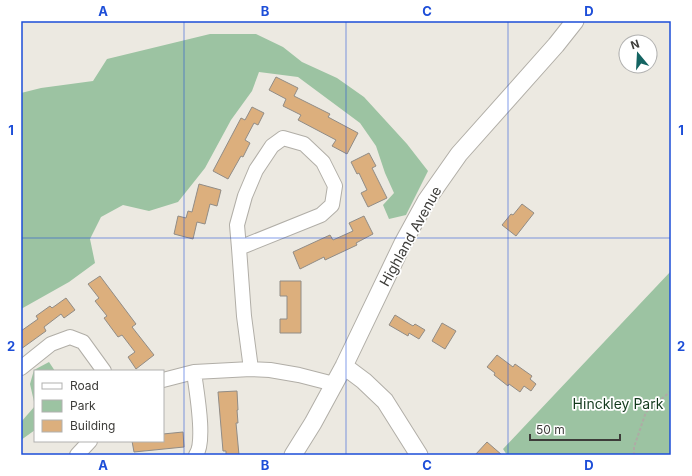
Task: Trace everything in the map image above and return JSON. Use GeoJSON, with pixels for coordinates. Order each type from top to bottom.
{"type":"FeatureCollection","features":[{"type":"Feature","properties":{"kind":"street","name":"Highland Avenue"},"geometry":{"type":"LineString","coordinates":[[293,455],[313,423],[344,366],[400,250],[426,201],[459,154],[556,45],[574,21]]}},
{"type":"Feature","properties":{"kind":"street"},"geometry":{"type":"LineString","coordinates":[[239,248],[321,215],[332,205],[335,186],[323,162],[304,144],[283,138],[272,146],[256,170],[245,196],[236,225],[239,248],[242,303],[251,369]]}},
{"type":"Feature","properties":{"kind":"street"},"geometry":{"type":"LineString","coordinates":[[21,368],[51,344],[70,337],[83,342],[103,370]]}},
{"type":"Feature","properties":{"kind":"street"},"geometry":{"type":"LineString","coordinates":[[344,366],[364,381],[385,401],[419,455]]}},
{"type":"Feature","properties":{"kind":"street"},"geometry":{"type":"LineString","coordinates":[[164,380],[194,372],[251,369],[270,370],[299,375],[334,384]]}},
{"type":"Feature","properties":{"kind":"street"},"geometry":{"type":"LineString","coordinates":[[194,372],[199,410],[200,440],[196,455]]}},
{"type":"Feature","properties":{"kind":"street"},"geometry":{"type":"LineString","coordinates":[[77,455],[89,442]]}},
{"type":"Feature","properties":{"kind":"path"},"geometry":{"type":"LineString","coordinates":[[634,455],[634,447],[646,412],[671,391]]}},
{"type":"Feature","properties":{"kind":"green space"},"geometry":{"type":"Polygon","coordinates":[[[210,34],[256,34],[283,47],[302,62],[337,78],[364,97],[407,144],[428,171],[406,215],[389,219],[383,205],[394,193],[385,173],[376,146],[360,123],[298,77],[259,72],[252,91],[231,120],[205,168],[178,202],[149,211],[123,205],[101,217],[90,239],[95,263],[69,282],[21,309],[21,93],[41,88],[93,81],[107,59],[210,34]]]}},
{"type":"Feature","properties":{"kind":"green space","name":"Hinckley Park"},"geometry":{"type":"Polygon","coordinates":[[[671,271],[671,455],[507,455],[503,449],[671,271]]]}},
{"type":"Feature","properties":{"kind":"green space"},"geometry":{"type":"Polygon","coordinates":[[[49,362],[54,370],[34,370],[49,362]]]}},
{"type":"Feature","properties":{"kind":"green space"},"geometry":{"type":"Polygon","coordinates":[[[34,370],[34,402],[30,384],[34,370]]]}},
{"type":"Feature","properties":{"kind":"green space"},"geometry":{"type":"Polygon","coordinates":[[[34,407],[34,431],[21,440],[21,422],[34,407]]]}},
{"type":"Feature","properties":{"kind":"building"},"geometry":{"type":"Polygon","coordinates":[[[276,77],[298,88],[294,96],[330,114],[328,117],[358,133],[347,154],[332,146],[336,140],[298,120],[301,115],[283,106],[286,99],[269,90],[276,77]]]}},
{"type":"Feature","properties":{"kind":"building"},"geometry":{"type":"Polygon","coordinates":[[[252,107],[264,113],[258,125],[254,123],[245,140],[250,143],[243,157],[241,156],[228,179],[213,171],[241,118],[245,120],[252,107]]]}},
{"type":"Feature","properties":{"kind":"building"},"geometry":{"type":"Polygon","coordinates":[[[369,153],[376,166],[372,168],[387,198],[368,207],[361,193],[367,190],[359,173],[357,174],[351,162],[369,153]]]}},
{"type":"Feature","properties":{"kind":"building"},"geometry":{"type":"Polygon","coordinates":[[[199,184],[221,190],[217,206],[210,204],[205,224],[197,222],[193,239],[174,234],[178,216],[186,218],[188,211],[192,212],[199,184]]]}},
{"type":"Feature","properties":{"kind":"building"},"geometry":{"type":"Polygon","coordinates":[[[522,204],[534,213],[516,236],[502,225],[522,204]]]}},
{"type":"Feature","properties":{"kind":"building"},"geometry":{"type":"Polygon","coordinates":[[[364,216],[373,234],[356,243],[357,245],[325,260],[324,257],[300,269],[293,252],[330,235],[333,240],[353,231],[349,223],[364,216]]]}},
{"type":"Feature","properties":{"kind":"building"},"geometry":{"type":"Polygon","coordinates":[[[100,276],[136,324],[132,327],[154,355],[136,369],[128,357],[135,352],[122,335],[118,337],[104,318],[107,316],[95,301],[99,298],[88,284],[100,276]]]}},
{"type":"Feature","properties":{"kind":"building"},"geometry":{"type":"Polygon","coordinates":[[[280,281],[301,281],[301,333],[280,333],[280,319],[287,319],[287,296],[280,296],[280,281]]]}},
{"type":"Feature","properties":{"kind":"building"},"geometry":{"type":"Polygon","coordinates":[[[66,298],[75,310],[64,318],[61,314],[44,327],[46,331],[21,349],[21,331],[38,319],[36,316],[50,306],[52,308],[66,298]]]}},
{"type":"Feature","properties":{"kind":"building"},"geometry":{"type":"Polygon","coordinates":[[[395,315],[413,326],[415,324],[425,330],[419,339],[409,333],[408,336],[389,325],[395,315]]]}},
{"type":"Feature","properties":{"kind":"building"},"geometry":{"type":"Polygon","coordinates":[[[442,323],[456,331],[445,349],[432,341],[442,323]]]}},
{"type":"Feature","properties":{"kind":"building"},"geometry":{"type":"Polygon","coordinates":[[[497,355],[513,367],[515,364],[532,376],[530,379],[536,384],[531,391],[524,386],[520,392],[509,384],[508,386],[494,375],[495,373],[487,367],[497,355]]]}},
{"type":"Feature","properties":{"kind":"building"},"geometry":{"type":"Polygon","coordinates":[[[237,391],[238,423],[236,423],[239,455],[226,455],[226,451],[223,451],[218,392],[237,391]]]}},
{"type":"Feature","properties":{"kind":"building"},"geometry":{"type":"Polygon","coordinates":[[[183,432],[184,447],[134,452],[132,442],[164,442],[164,434],[183,432]]]}},
{"type":"Feature","properties":{"kind":"building"},"geometry":{"type":"Polygon","coordinates":[[[487,442],[502,455],[475,455],[487,442]]]}}]}
